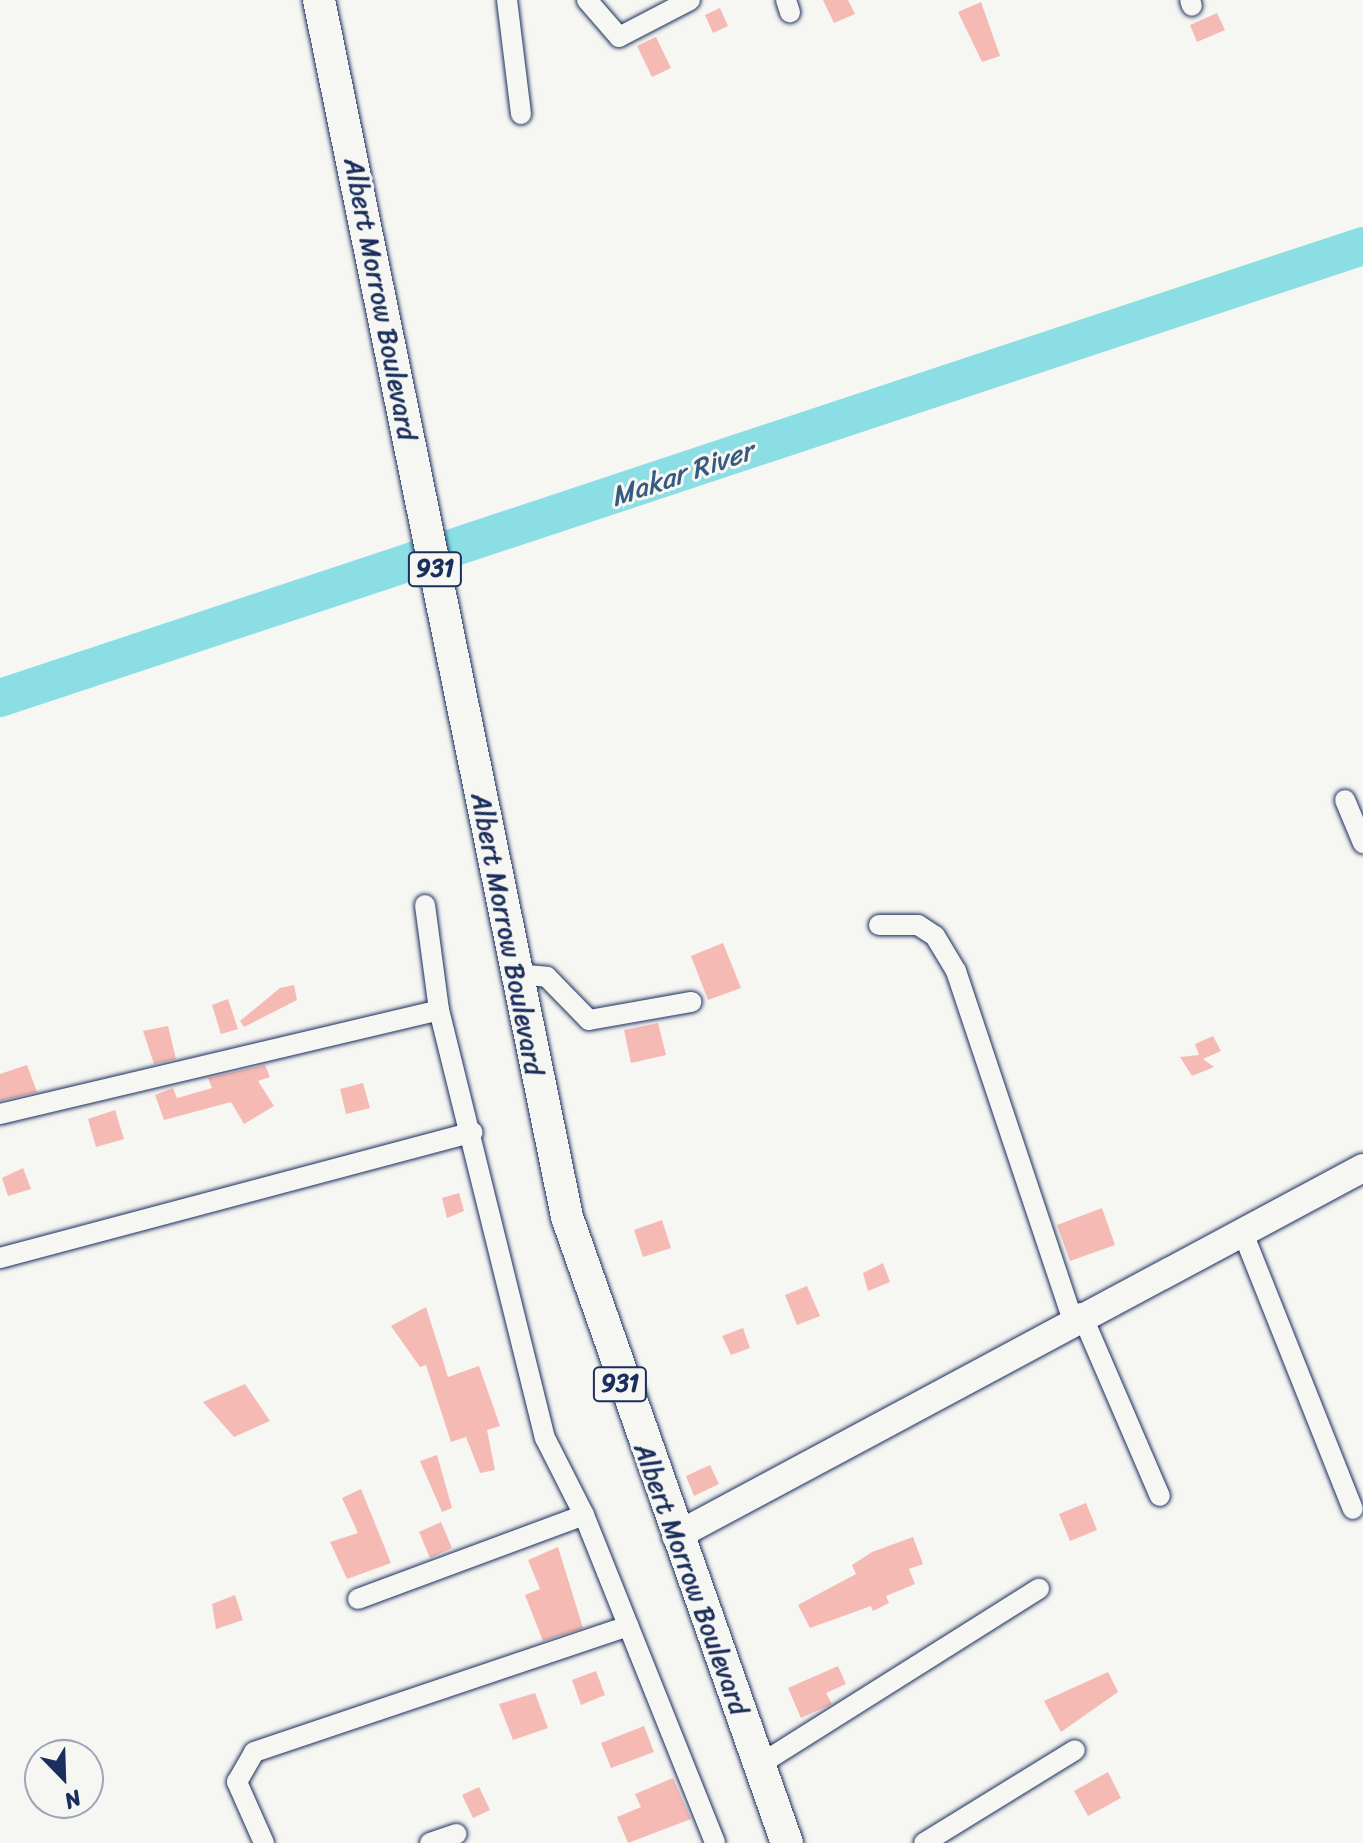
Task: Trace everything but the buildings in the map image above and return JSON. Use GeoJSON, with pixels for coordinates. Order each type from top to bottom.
{"type":"FeatureCollection","features":[{"type":"Feature","properties":{"kind":"main road","name":"Albert Morrow Boulevard"},"geometry":{"type":"LineString","coordinates":[[319,0],[515,974],[567,1217],[676,1536],[787,1843]]}},
{"type":"Feature","properties":{"kind":"street"},"geometry":{"type":"LineString","coordinates":[[507,0],[521,114]]}},
{"type":"Feature","properties":{"kind":"street"},"geometry":{"type":"LineString","coordinates":[[587,0],[619,37],[690,0]]}},
{"type":"Feature","properties":{"kind":"street"},"geometry":{"type":"LineString","coordinates":[[1345,800],[1363,843]]}},
{"type":"Feature","properties":{"kind":"street"},"geometry":{"type":"LineString","coordinates":[[425,905],[439,1010],[472,1132],[545,1438],[584,1515],[715,1843]]}},
{"type":"Feature","properties":{"kind":"street"},"geometry":{"type":"LineString","coordinates":[[879,925],[918,925],[935,936],[956,971],[1076,1316],[1160,1496]]}},
{"type":"Feature","properties":{"kind":"street"},"geometry":{"type":"LineString","coordinates":[[515,974],[547,977],[589,1020],[691,1002]]}},
{"type":"Feature","properties":{"kind":"street"},"geometry":{"type":"LineString","coordinates":[[0,1114],[439,1010]]}},
{"type":"Feature","properties":{"kind":"street"},"geometry":{"type":"LineString","coordinates":[[0,1258],[472,1132]]}},
{"type":"Feature","properties":{"kind":"street"},"geometry":{"type":"LineString","coordinates":[[676,1536],[1076,1316],[1243,1233],[1363,1168]]}},
{"type":"Feature","properties":{"kind":"street"},"geometry":{"type":"LineString","coordinates":[[1243,1233],[1353,1509]]}},
{"type":"Feature","properties":{"kind":"street"},"geometry":{"type":"LineString","coordinates":[[358,1599],[584,1515]]}},
{"type":"Feature","properties":{"kind":"street"},"geometry":{"type":"LineString","coordinates":[[759,1765],[1039,1589]]}},
{"type":"Feature","properties":{"kind":"street"},"geometry":{"type":"LineString","coordinates":[[264,1843],[237,1782],[254,1752],[628,1626]]}},
{"type":"Feature","properties":{"kind":"street"},"geometry":{"type":"LineString","coordinates":[[924,1843],[1075,1750]]}},
{"type":"Feature","properties":{"kind":"street"},"geometry":{"type":"LineString","coordinates":[[430,1843],[456,1834]]}},
{"type":"Feature","properties":{"kind":"waterway","name":"Makar River"},"geometry":{"type":"LineString","coordinates":[[0,698],[1363,246]]}}]}
